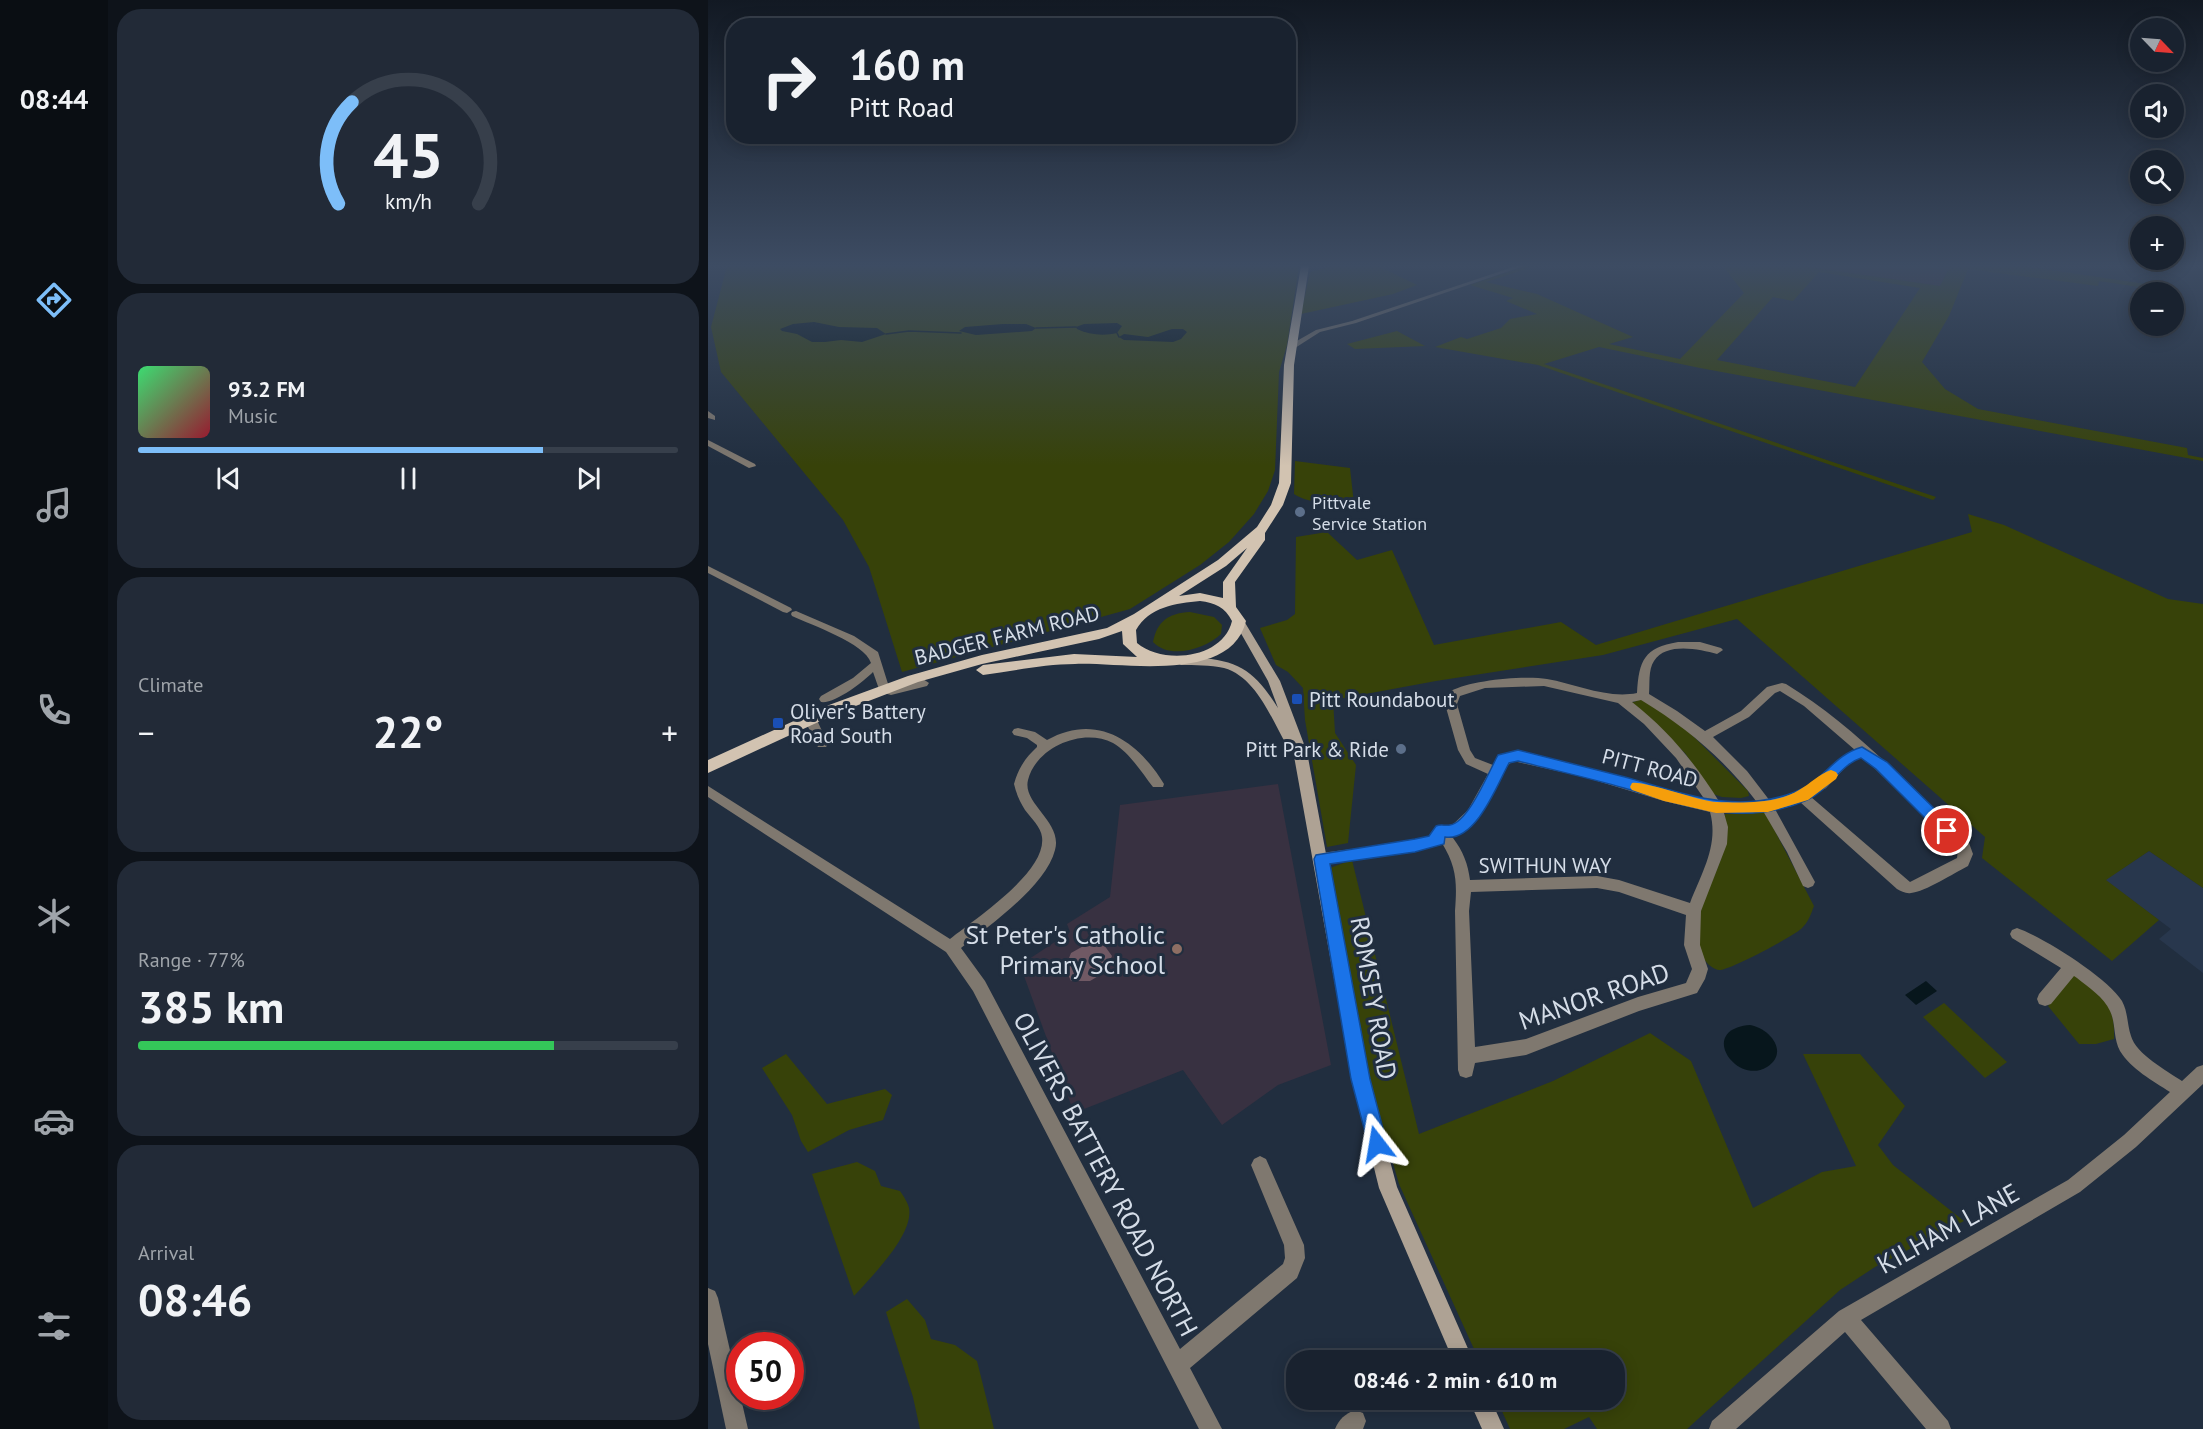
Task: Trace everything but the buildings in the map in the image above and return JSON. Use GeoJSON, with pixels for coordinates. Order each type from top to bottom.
{"type":"FeatureCollection","features":[{"type":"Feature","properties":{"kind":"main road"},"geometry":{"type":"LineString","coordinates":[[1262,529],[1222,563],[1142,613],[1128,630],[1128,638],[1132,647],[1141,653],[1169,661],[1195,658],[1219,648],[1235,634],[1239,621],[1230,606],[1229,582],[1259,540],[1262,529],[1277,505],[1285,483],[1289,365],[1295,333]]}},
{"type":"Feature","properties":{"kind":"main road"},"geometry":{"type":"LineString","coordinates":[[1142,613],[1182,598],[1211,598],[1230,606]]}},
{"type":"Feature","properties":{"kind":"main road","name":"BADGER FARM ROAD"},"geometry":{"type":"LineString","coordinates":[[708,767],[775,734],[884,689],[949,669],[1099,635],[1112,631],[1142,613]]}},
{"type":"Feature","properties":{"kind":"main road","name":"ROMSEY ROAD"},"geometry":{"type":"LineString","coordinates":[[1239,621],[1274,681],[1301,752],[1360,1079],[1388,1188],[1459,1350]]}},
{"type":"Feature","properties":{"kind":"main road","name":"BADGER FARM ROAD"},"geometry":{"type":"LineString","coordinates":[[810,720],[923,683],[986,669],[1084,659],[1169,661]]}},
{"type":"Feature","properties":{"kind":"main road","name":"ROMSEY ROAD"},"geometry":{"type":"LineString","coordinates":[[1169,661],[1226,665],[1247,675],[1268,702],[1286,731],[1303,773]]}},
{"type":"Feature","properties":{"kind":"main road"},"geometry":{"type":"LineString","coordinates":[[1484,1410],[1493,1429]]}},
{"type":"Feature","properties":{"kind":"street"},"geometry":{"type":"LineString","coordinates":[[1292,346],[1315,333]]}},
{"type":"Feature","properties":{"kind":"street"},"geometry":{"type":"LineString","coordinates":[[710,445],[752,466]]}},
{"type":"Feature","properties":{"kind":"street"},"geometry":{"type":"LineString","coordinates":[[708,569],[791,612],[860,644],[874,655],[884,689]]}},
{"type":"Feature","properties":{"kind":"street"},"geometry":{"type":"LineString","coordinates":[[1643,696],[1647,662],[1652,655],[1678,646],[1703,645],[1717,650]]}},
{"type":"Feature","properties":{"kind":"street"},"geometry":{"type":"LineString","coordinates":[[825,699],[846,689],[877,663]]}},
{"type":"Feature","properties":{"kind":"street"},"geometry":{"type":"LineString","coordinates":[[1496,772],[1470,761],[1464,750],[1451,704],[1455,694],[1460,691],[1485,684],[1544,682],[1622,700],[1643,696],[1705,736],[1752,783],[1768,806],[1808,882]]}},
{"type":"Feature","properties":{"kind":"street","name":"BADGER FARM ROAD"},"geometry":{"type":"LineString","coordinates":[[884,689],[891,691],[923,683]]}},
{"type":"Feature","properties":{"kind":"street"},"geometry":{"type":"LineString","coordinates":[[1705,736],[1744,714],[1771,690],[1782,687],[1808,703],[1849,736],[1862,752],[1881,765],[1964,847],[1966,854],[1963,862],[1909,888],[1902,885],[1802,796]]}},
{"type":"Feature","properties":{"kind":"street"},"geometry":{"type":"LineString","coordinates":[[1622,700],[1648,721],[1680,755],[1716,808]]}},
{"type":"Feature","properties":{"kind":"street"},"geometry":{"type":"LineString","coordinates":[[810,720],[822,744]]}},
{"type":"Feature","properties":{"kind":"street"},"geometry":{"type":"LineString","coordinates":[[1018,732],[1031,735],[1043,743],[1043,748]]}},
{"type":"Feature","properties":{"kind":"street"},"geometry":{"type":"LineString","coordinates":[[951,947],[1019,890],[1045,862],[1051,844],[1049,834],[1030,810],[1020,784],[1027,764],[1043,748],[1070,736],[1102,735],[1116,739],[1125,746],[1158,784]]}},
{"type":"Feature","properties":{"kind":"street","name":"PITT ROAD"},"geometry":{"type":"LineString","coordinates":[[1322,859],[1415,846],[1446,838],[1465,824],[1475,812],[1503,759],[1518,756],[1716,808],[1768,806],[1802,796],[1821,784],[1848,757],[1862,752]]}},
{"type":"Feature","properties":{"kind":"street","name":"OLIVERS BATTERY ROAD NORTH"},"geometry":{"type":"LineString","coordinates":[[708,790],[951,947],[979,986],[1211,1429]]}},
{"type":"Feature","properties":{"kind":"street","name":"MANOR ROAD"},"geometry":{"type":"LineString","coordinates":[[1446,838],[1461,866],[1464,886],[1462,911],[1467,1063],[1526,1047],[1638,1004],[1691,988],[1700,969],[1692,945],[1694,911],[1720,844],[1721,826],[1716,808]]}},
{"type":"Feature","properties":{"kind":"street","name":"SWITHUN WAY"},"geometry":{"type":"LineString","coordinates":[[1464,886],[1597,882],[1619,886],[1694,911]]}},
{"type":"Feature","properties":{"kind":"street"},"geometry":{"type":"LineString","coordinates":[[2016,934],[2086,977],[2114,1004],[2119,1012],[2125,1044],[2131,1053],[2182,1091]]}},
{"type":"Feature","properties":{"kind":"street"},"geometry":{"type":"LineString","coordinates":[[2045,999],[2071,968]]}},
{"type":"Feature","properties":{"kind":"street","name":"KILHAM LANE"},"geometry":{"type":"LineString","coordinates":[[1719,1429],[1846,1318],[2074,1186],[2130,1141],[2203,1073]]}},
{"type":"Feature","properties":{"kind":"street"},"geometry":{"type":"LineString","coordinates":[[1177,1365],[1290,1271],[1295,1258],[1294,1245],[1260,1165]]}},
{"type":"Feature","properties":{"kind":"street"},"geometry":{"type":"LineString","coordinates":[[708,1298],[737,1429]]}},
{"type":"Feature","properties":{"kind":"street"},"geometry":{"type":"LineString","coordinates":[[1846,1318],[1940,1429]]}},
{"type":"Feature","properties":{"kind":"shaded area"},"geometry":{"type":"Polygon","coordinates":[[[790,333],[886,334],[862,342],[841,340],[812,342],[790,333]]]}},
{"type":"Feature","properties":{"kind":"shaded area"},"geometry":{"type":"Polygon","coordinates":[[[966,333],[1008,333],[976,335],[966,333]]]}},
{"type":"Feature","properties":{"kind":"shaded area"},"geometry":{"type":"Polygon","coordinates":[[[1085,333],[1117,333],[1107,334],[1085,333]]]}},
{"type":"Feature","properties":{"kind":"shaded area"},"geometry":{"type":"Polygon","coordinates":[[[1161,333],[1186,333],[1181,339],[1173,342],[1124,340],[1119,337],[1124,334],[1148,337],[1161,333]]]}},
{"type":"Feature","properties":{"kind":"shaded area","name":"St Peter's Catholic Primary School"},"geometry":{"type":"Polygon","coordinates":[[[1278,784],[1331,1065],[1278,1085],[1222,1125],[1183,1070],[1074,1113],[1020,965],[1070,932],[1067,924],[1110,897],[1120,805],[1278,784]]]}},
{"type":"Feature","properties":{"kind":"shaded area"},"geometry":{"type":"Polygon","coordinates":[[[2149,851],[2203,888],[2203,973],[2159,939],[2171,929],[2105,880],[2149,851]]]}},
{"type":"Feature","properties":{"kind":"shaded area"},"geometry":{"type":"Polygon","coordinates":[[[1926,981],[1937,991],[1916,1005],[1905,995],[1926,981]]]}},
{"type":"Feature","properties":{"kind":"shaded area"},"geometry":{"type":"Polygon","coordinates":[[[1750,1025],[1770,1036],[1777,1048],[1774,1061],[1767,1067],[1755,1071],[1744,1069],[1734,1063],[1727,1055],[1724,1045],[1726,1036],[1734,1029],[1750,1025]]]}},
{"type":"Feature","properties":{"kind":"green space"},"geometry":{"type":"Polygon","coordinates":[[[712,333],[1289,333],[1279,372],[1275,470],[1268,491],[1254,514],[1229,542],[1200,565],[1130,609],[902,672],[869,567],[843,520],[721,372],[712,333]]]}},
{"type":"Feature","properties":{"kind":"green space"},"geometry":{"type":"Polygon","coordinates":[[[1391,333],[1400,333],[1425,346],[1355,349],[1347,344],[1391,333]]]}},
{"type":"Feature","properties":{"kind":"green space"},"geometry":{"type":"Polygon","coordinates":[[[1487,333],[1623,333],[1633,337],[1609,344],[1680,359],[1706,333],[1741,333],[1717,360],[1855,387],[1891,333],[1939,333],[1922,362],[1945,389],[1978,409],[2187,448],[2188,455],[2203,458],[2203,461],[1700,368],[1599,347],[1544,364],[1936,497],[1933,500],[1538,365],[1435,347],[1461,337],[1467,339],[1487,333]]]}},
{"type":"Feature","properties":{"kind":"green space"},"geometry":{"type":"Polygon","coordinates":[[[1295,461],[1350,468],[1354,504],[1315,502],[1294,494],[1295,461]]]}},
{"type":"Feature","properties":{"kind":"green space"},"geometry":{"type":"Polygon","coordinates":[[[1968,514],[2004,525],[2168,599],[2203,604],[2203,888],[2149,851],[2106,880],[2159,920],[2112,961],[1982,858],[1985,837],[1737,619],[1603,655],[1436,681],[1333,700],[1335,733],[1356,765],[1348,843],[1327,847],[1305,720],[1303,688],[1288,672],[1276,665],[1260,628],[1287,620],[1295,614],[1296,537],[1327,532],[1357,560],[1392,550],[1434,645],[1561,622],[1596,645],[1972,532],[1968,514]]]}},
{"type":"Feature","properties":{"kind":"green space"},"geometry":{"type":"Polygon","coordinates":[[[1190,612],[1214,617],[1222,625],[1221,634],[1206,644],[1187,650],[1169,650],[1153,642],[1158,629],[1165,620],[1176,614],[1190,612]]]}},
{"type":"Feature","properties":{"kind":"green space"},"geometry":{"type":"Polygon","coordinates":[[[1642,699],[1682,725],[1748,791],[1749,796],[1722,797],[1713,794],[1685,753],[1631,703],[1642,699]]]}},
{"type":"Feature","properties":{"kind":"green space"},"geometry":{"type":"Polygon","coordinates":[[[1765,812],[1814,906],[1806,924],[1801,929],[1760,953],[1719,970],[1709,965],[1701,954],[1696,935],[1702,909],[1726,841],[1725,814],[1765,812]]]}},
{"type":"Feature","properties":{"kind":"green space"},"geometry":{"type":"Polygon","coordinates":[[[1352,860],[1419,1134],[1553,1081],[1650,1033],[1691,1061],[1753,1208],[1822,1172],[1856,1166],[1803,1054],[1860,1054],[1905,1106],[1878,1145],[1893,1165],[1964,1221],[1875,1267],[1840,1290],[1687,1429],[1597,1429],[1589,1417],[1564,1429],[1510,1429],[1501,1410],[1625,1410],[1625,1350],[1474,1350],[1399,1184],[1369,1078],[1330,868],[1352,860]]]}},
{"type":"Feature","properties":{"kind":"green space"},"geometry":{"type":"Polygon","coordinates":[[[2073,975],[2095,990],[2106,1002],[2112,1017],[2114,1039],[2096,1044],[2079,1044],[2048,1006],[2073,975]]]}},
{"type":"Feature","properties":{"kind":"green space"},"geometry":{"type":"Polygon","coordinates":[[[1944,1003],[2007,1062],[1985,1078],[1923,1017],[1944,1003]]]}},
{"type":"Feature","properties":{"kind":"green space"},"geometry":{"type":"Polygon","coordinates":[[[786,1054],[827,1104],[885,1089],[892,1095],[883,1120],[849,1130],[808,1152],[801,1141],[792,1115],[762,1068],[786,1054]]]}},
{"type":"Feature","properties":{"kind":"green space"},"geometry":{"type":"Polygon","coordinates":[[[857,1162],[875,1171],[881,1186],[900,1191],[909,1208],[909,1219],[890,1255],[854,1296],[812,1174],[857,1162]]]}},
{"type":"Feature","properties":{"kind":"green space"},"geometry":{"type":"Polygon","coordinates":[[[907,1299],[925,1320],[931,1339],[955,1345],[977,1361],[994,1429],[920,1429],[913,1397],[886,1312],[907,1299]]]}},
{"type":"Feature","properties":{"kind":"waterway"},"geometry":{"type":"LineString","coordinates":[[886,334],[896,333]]}},
{"type":"Feature","properties":{"kind":"waterway"},"geometry":{"type":"LineString","coordinates":[[953,333],[961,333]]}},
{"type":"Feature","properties":{"kind":"waterway"},"geometry":{"type":"LineString","coordinates":[[1117,333],[1119,337]]}},
{"type":"Feature","properties":{"kind":"slow traffic"},"geometry":{"type":"LineString","coordinates":[[1637,787],[1716,808],[1768,806],[1802,796],[1831,775]]}},
{"type":"Feature","properties":{"kind":"place","name":"Pittvale Service Station"},"geometry":{"type":"Point","coordinates":[1300,512]}},
{"type":"Feature","properties":{"kind":"place","name":"Pitt Roundabout"},"geometry":{"type":"Point","coordinates":[1297,699]}},
{"type":"Feature","properties":{"kind":"place","name":"Oliver's Battery Road South"},"geometry":{"type":"Point","coordinates":[778,723]}},
{"type":"Feature","properties":{"kind":"place","name":"Pitt Park & Ride"},"geometry":{"type":"Point","coordinates":[1401,749]}},
{"type":"Feature","properties":{"kind":"place","name":"St Peter's Catholic Primary School"},"geometry":{"type":"Point","coordinates":[1177,949]}},
{"type":"Feature","properties":{"kind":"route"},"geometry":{"type":"LineString","coordinates":[[1377,1144],[1360,1079],[1322,859],[1415,846],[1438,839],[1437,835],[1442,830],[1452,832],[1465,824],[1475,812],[1503,759],[1518,756],[1716,808],[1768,806],[1802,796],[1821,784],[1848,757],[1862,752],[1881,765],[1947,831]]}}]}
